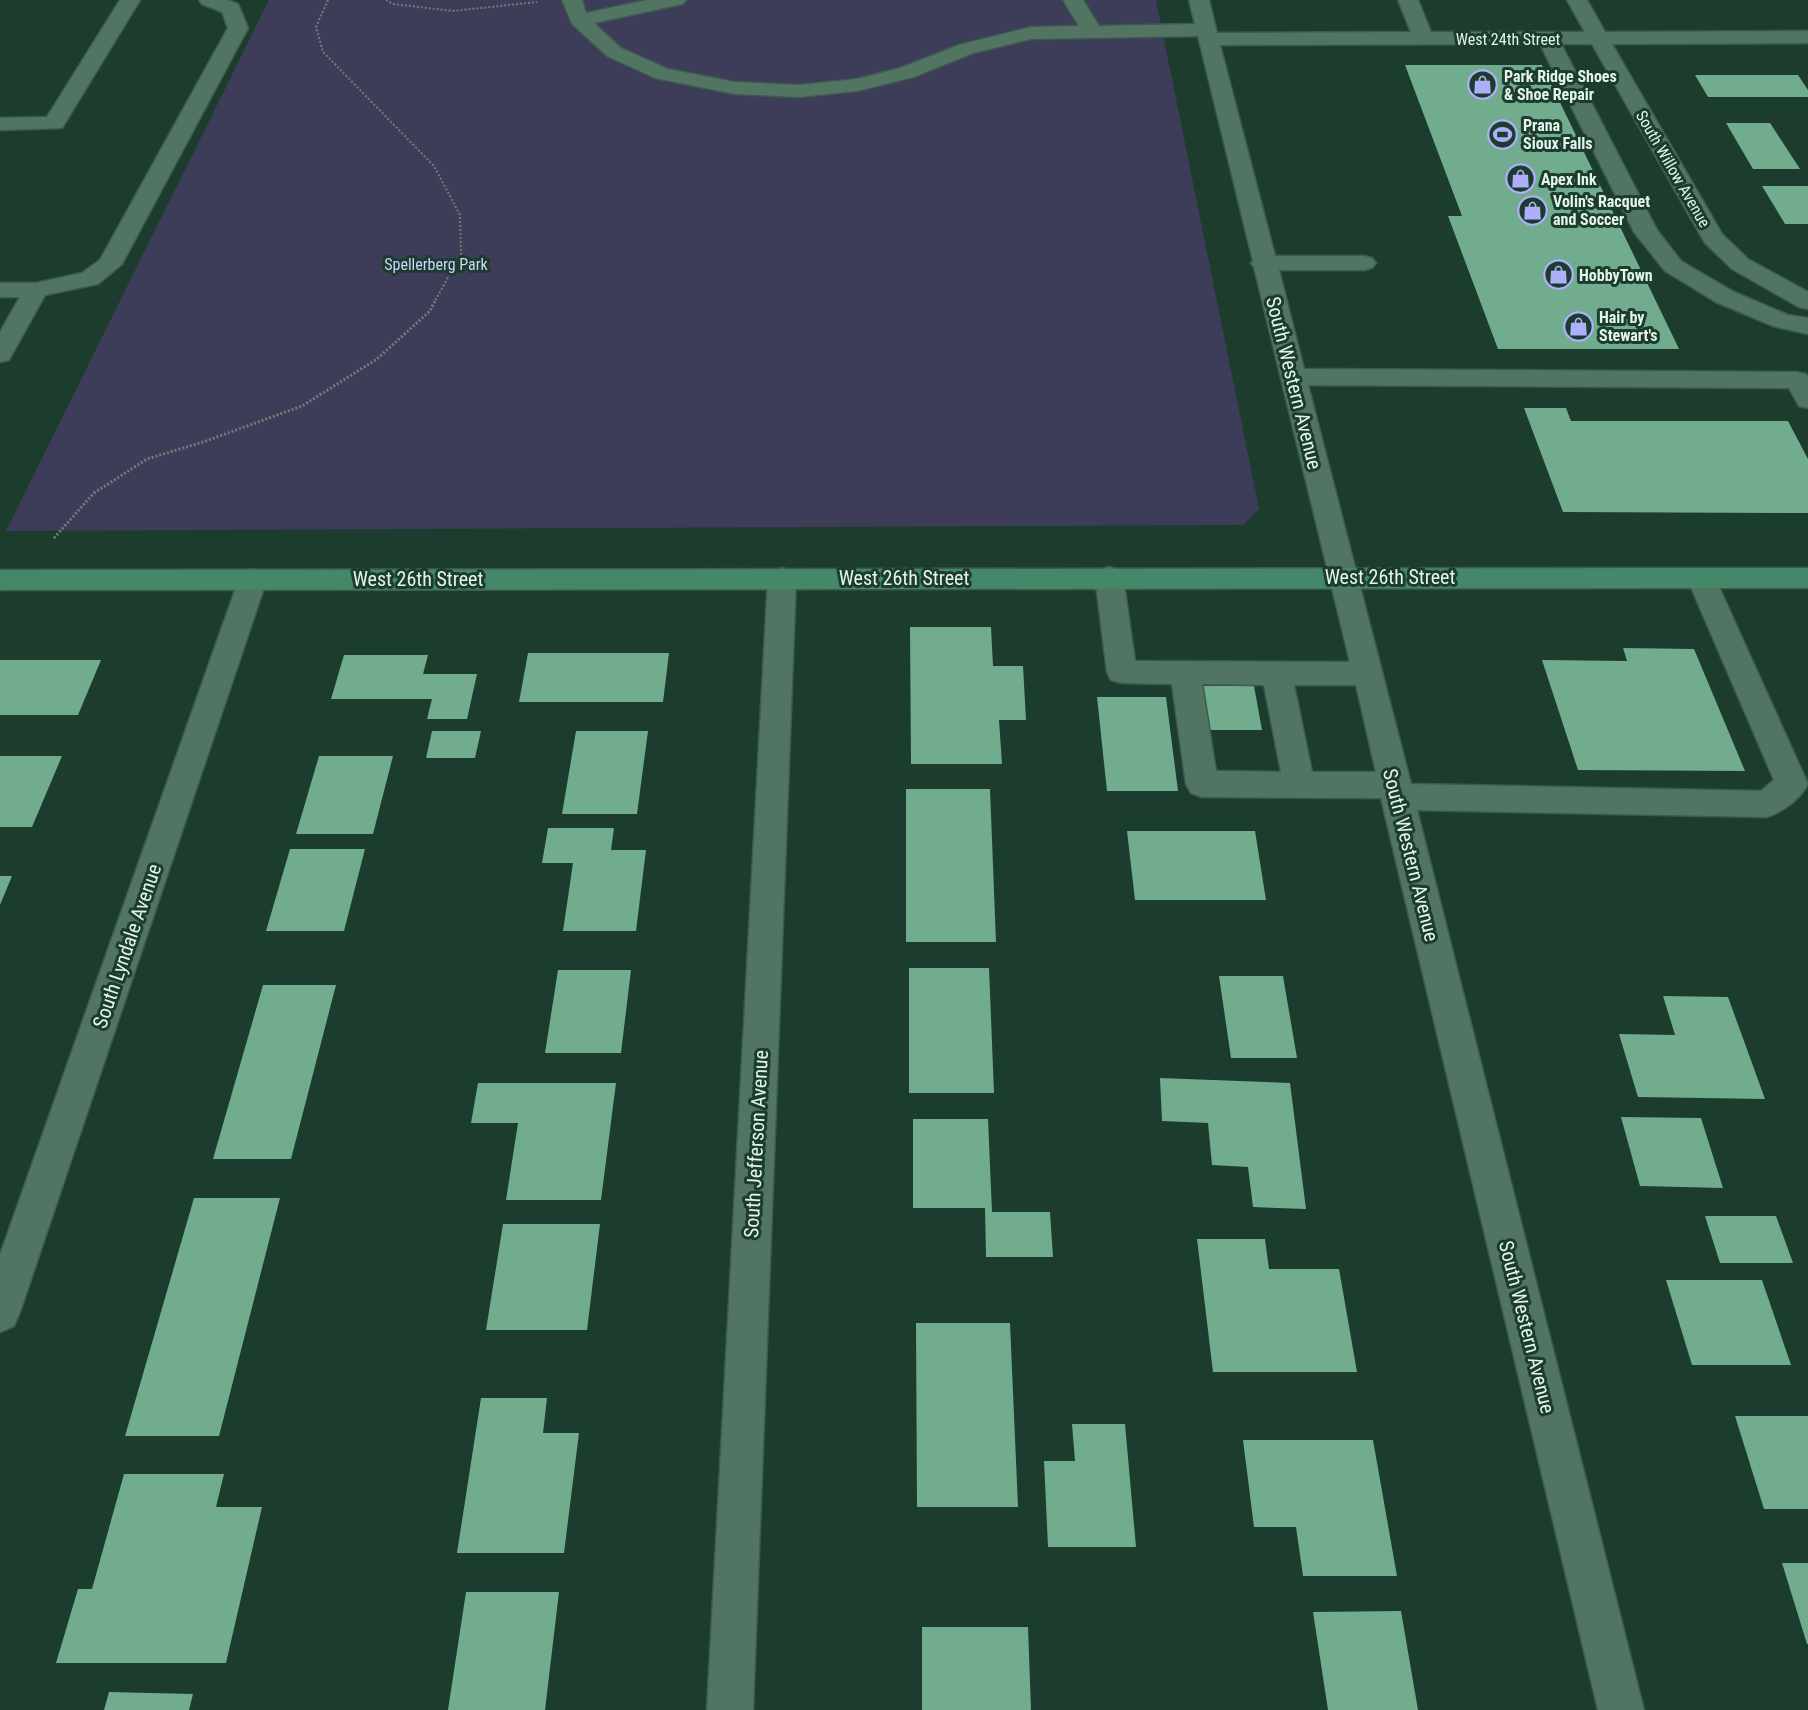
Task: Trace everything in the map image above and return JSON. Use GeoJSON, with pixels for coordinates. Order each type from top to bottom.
{"type":"FeatureCollection","features":[{"type":"Feature","properties":{"kind":"main road","name":"West 26th Street"},"geometry":{"type":"LineString","coordinates":[[0,580],[1808,578]]}},
{"type":"Feature","properties":{"kind":"street"},"geometry":{"type":"LineString","coordinates":[[0,124],[54,123],[130,0]]}},
{"type":"Feature","properties":{"kind":"street"},"geometry":{"type":"LineString","coordinates":[[0,290],[36,290],[90,279],[110,264],[238,28],[231,8],[209,0]]}},
{"type":"Feature","properties":{"kind":"street"},"geometry":{"type":"LineString","coordinates":[[572,0],[579,20],[676,0]]}},
{"type":"Feature","properties":{"kind":"street"},"geometry":{"type":"LineString","coordinates":[[1073,0],[1093,32]]}},
{"type":"Feature","properties":{"kind":"street","name":"South Western Avenue"},"geometry":{"type":"LineString","coordinates":[[1199,0],[1368,675],[1621,1710]]}},
{"type":"Feature","properties":{"kind":"street"},"geometry":{"type":"LineString","coordinates":[[1408,0],[1424,39]]}},
{"type":"Feature","properties":{"kind":"street","name":"South Willow Avenue"},"geometry":{"type":"LineString","coordinates":[[1577,0],[1713,238],[1740,264],[1808,302]]}},
{"type":"Feature","properties":{"kind":"street","name":"West 24th Street"},"geometry":{"type":"LineString","coordinates":[[579,20],[615,52],[662,74],[735,88],[799,91],[857,85],[908,73],[966,49],[1031,33],[1093,32],[1424,39],[1808,37]]}},
{"type":"Feature","properties":{"kind":"street"},"geometry":{"type":"LineString","coordinates":[[1548,39],[1646,232],[1673,266],[1725,297],[1782,321],[1808,326]]}},
{"type":"Feature","properties":{"kind":"street"},"geometry":{"type":"LineString","coordinates":[[1263,263],[1364,263]]}},
{"type":"Feature","properties":{"kind":"street"},"geometry":{"type":"LineString","coordinates":[[0,354],[36,290]]}},
{"type":"Feature","properties":{"kind":"street"},"geometry":{"type":"LineString","coordinates":[[1292,377],[1797,380],[1808,400]]}},
{"type":"Feature","properties":{"kind":"street"},"geometry":{"type":"LineString","coordinates":[[1109,577],[1122,672],[1368,675]]}},
{"type":"Feature","properties":{"kind":"street","name":"South Jefferson Avenue"},"geometry":{"type":"LineString","coordinates":[[730,1710],[782,578]]}},
{"type":"Feature","properties":{"kind":"street"},"geometry":{"type":"LineString","coordinates":[[1185,672],[1202,784],[1299,784],[1396,791],[1767,804],[1792,784],[1701,578]]}},
{"type":"Feature","properties":{"kind":"street","name":"South Lyndale Avenue"},"geometry":{"type":"LineString","coordinates":[[0,1312],[253,579]]}},
{"type":"Feature","properties":{"kind":"street"},"geometry":{"type":"LineString","coordinates":[[1277,673],[1299,784]]}},
{"type":"Feature","properties":{"kind":"path"},"geometry":{"type":"LineString","coordinates":[[54,538],[94,493],[147,459],[206,441],[302,405],[377,359],[430,311],[461,254],[460,215],[434,166],[323,52],[316,27],[328,0]]}},
{"type":"Feature","properties":{"kind":"path"},"geometry":{"type":"LineString","coordinates":[[386,0],[393,4],[453,11],[523,6],[538,2]]}},
{"type":"Feature","properties":{"kind":"green space","name":"Spellerberg Park"},"geometry":{"type":"Polygon","coordinates":[[[269,0],[1156,0],[1259,509],[1243,525],[6,531],[269,0]]]}},
{"type":"Feature","properties":{"kind":"building"},"geometry":{"type":"Polygon","coordinates":[[[1405,65],[1542,65],[1679,349],[1498,349],[1448,216],[1462,216],[1405,65]]]}},
{"type":"Feature","properties":{"kind":"building"},"geometry":{"type":"Polygon","coordinates":[[[1695,75],[1798,75],[1808,90],[1808,97],[1708,97],[1695,75]]]}},
{"type":"Feature","properties":{"kind":"building"},"geometry":{"type":"Polygon","coordinates":[[[1726,123],[1770,123],[1800,169],[1753,169],[1726,123]]]}},
{"type":"Feature","properties":{"kind":"building"},"geometry":{"type":"Polygon","coordinates":[[[1762,186],[1808,186],[1808,224],[1785,224],[1762,186]]]}},
{"type":"Feature","properties":{"kind":"building"},"geometry":{"type":"Polygon","coordinates":[[[1524,408],[1566,408],[1571,421],[1788,421],[1808,459],[1808,513],[1563,512],[1524,408]]]}},
{"type":"Feature","properties":{"kind":"building"},"geometry":{"type":"Polygon","coordinates":[[[910,627],[991,627],[993,666],[1023,666],[1026,720],[999,720],[1002,764],[911,764],[910,627]]]}},
{"type":"Feature","properties":{"kind":"building"},"geometry":{"type":"Polygon","coordinates":[[[1623,648],[1694,649],[1745,771],[1578,770],[1542,660],[1627,661],[1623,648]]]}},
{"type":"Feature","properties":{"kind":"building"},"geometry":{"type":"Polygon","coordinates":[[[528,653],[669,653],[663,702],[519,702],[528,653]]]}},
{"type":"Feature","properties":{"kind":"building"},"geometry":{"type":"Polygon","coordinates":[[[344,655],[428,655],[423,674],[477,674],[467,719],[427,719],[432,699],[331,699],[344,655]]]}},
{"type":"Feature","properties":{"kind":"building"},"geometry":{"type":"Polygon","coordinates":[[[0,660],[101,660],[78,715],[0,715],[0,660]]]}},
{"type":"Feature","properties":{"kind":"building"},"geometry":{"type":"Polygon","coordinates":[[[1203,686],[1254,686],[1262,730],[1209,730],[1203,686]]]}},
{"type":"Feature","properties":{"kind":"building"},"geometry":{"type":"Polygon","coordinates":[[[1097,697],[1166,697],[1178,791],[1107,791],[1097,697]]]}},
{"type":"Feature","properties":{"kind":"building"},"geometry":{"type":"Polygon","coordinates":[[[432,731],[481,731],[475,758],[426,758],[432,731]]]}},
{"type":"Feature","properties":{"kind":"building"},"geometry":{"type":"Polygon","coordinates":[[[576,731],[648,731],[637,814],[562,814],[576,731]]]}},
{"type":"Feature","properties":{"kind":"building"},"geometry":{"type":"Polygon","coordinates":[[[0,756],[62,756],[32,827],[0,827],[0,756]]]}},
{"type":"Feature","properties":{"kind":"building"},"geometry":{"type":"Polygon","coordinates":[[[319,756],[393,756],[373,834],[296,834],[319,756]]]}},
{"type":"Feature","properties":{"kind":"building"},"geometry":{"type":"Polygon","coordinates":[[[906,789],[990,789],[996,942],[906,942],[906,789]]]}},
{"type":"Feature","properties":{"kind":"building"},"geometry":{"type":"Polygon","coordinates":[[[548,828],[614,828],[611,850],[646,850],[636,931],[563,931],[573,863],[542,863],[548,828]]]}},
{"type":"Feature","properties":{"kind":"building"},"geometry":{"type":"Polygon","coordinates":[[[1127,831],[1255,831],[1266,900],[1135,900],[1127,831]]]}},
{"type":"Feature","properties":{"kind":"building"},"geometry":{"type":"Polygon","coordinates":[[[290,849],[365,849],[344,931],[266,931],[290,849]]]}},
{"type":"Feature","properties":{"kind":"building"},"geometry":{"type":"Polygon","coordinates":[[[0,876],[12,876],[0,905],[0,876]]]}},
{"type":"Feature","properties":{"kind":"building"},"geometry":{"type":"Polygon","coordinates":[[[909,968],[989,968],[994,1093],[909,1093],[909,968]]]}},
{"type":"Feature","properties":{"kind":"building"},"geometry":{"type":"Polygon","coordinates":[[[558,970],[631,970],[621,1053],[545,1053],[558,970]]]}},
{"type":"Feature","properties":{"kind":"building"},"geometry":{"type":"Polygon","coordinates":[[[1219,976],[1283,976],[1297,1058],[1231,1058],[1219,976]]]}},
{"type":"Feature","properties":{"kind":"building"},"geometry":{"type":"Polygon","coordinates":[[[263,985],[336,985],[291,1159],[213,1159],[263,985]]]}},
{"type":"Feature","properties":{"kind":"building"},"geometry":{"type":"Polygon","coordinates":[[[1663,996],[1728,997],[1765,1099],[1638,1097],[1619,1034],[1675,1035],[1663,996]]]}},
{"type":"Feature","properties":{"kind":"building"},"geometry":{"type":"Polygon","coordinates":[[[1160,1078],[1290,1083],[1306,1209],[1253,1207],[1248,1167],[1212,1165],[1208,1123],[1162,1121],[1160,1078]]]}},
{"type":"Feature","properties":{"kind":"building"},"geometry":{"type":"Polygon","coordinates":[[[478,1083],[616,1083],[601,1200],[506,1200],[518,1123],[471,1123],[478,1083]]]}},
{"type":"Feature","properties":{"kind":"building"},"geometry":{"type":"Polygon","coordinates":[[[1621,1117],[1701,1118],[1723,1188],[1640,1186],[1621,1117]]]}},
{"type":"Feature","properties":{"kind":"building"},"geometry":{"type":"Polygon","coordinates":[[[913,1119],[988,1119],[992,1212],[1050,1212],[1053,1257],[986,1257],[985,1208],[913,1208],[913,1119]]]}},
{"type":"Feature","properties":{"kind":"building"},"geometry":{"type":"Polygon","coordinates":[[[194,1198],[280,1198],[219,1436],[125,1436],[194,1198]]]}},
{"type":"Feature","properties":{"kind":"building"},"geometry":{"type":"Polygon","coordinates":[[[1705,1216],[1776,1216],[1793,1263],[1720,1263],[1705,1216]]]}},
{"type":"Feature","properties":{"kind":"building"},"geometry":{"type":"Polygon","coordinates":[[[503,1224],[600,1224],[587,1330],[486,1330],[503,1224]]]}},
{"type":"Feature","properties":{"kind":"building"},"geometry":{"type":"Polygon","coordinates":[[[1197,1239],[1265,1239],[1269,1269],[1339,1269],[1357,1372],[1213,1372],[1197,1239]]]}},
{"type":"Feature","properties":{"kind":"building"},"geometry":{"type":"Polygon","coordinates":[[[1666,1280],[1762,1280],[1791,1365],[1692,1365],[1666,1280]]]}},
{"type":"Feature","properties":{"kind":"building"},"geometry":{"type":"Polygon","coordinates":[[[916,1323],[1010,1323],[1018,1507],[917,1507],[916,1323]]]}},
{"type":"Feature","properties":{"kind":"building"},"geometry":{"type":"Polygon","coordinates":[[[481,1398],[547,1398],[543,1433],[579,1433],[564,1553],[457,1553],[481,1398]]]}},
{"type":"Feature","properties":{"kind":"building"},"geometry":{"type":"Polygon","coordinates":[[[1735,1416],[1808,1416],[1808,1509],[1764,1509],[1735,1416]]]}},
{"type":"Feature","properties":{"kind":"building"},"geometry":{"type":"Polygon","coordinates":[[[1072,1424],[1125,1424],[1136,1547],[1048,1547],[1044,1461],[1075,1461],[1072,1424]]]}},
{"type":"Feature","properties":{"kind":"building"},"geometry":{"type":"Polygon","coordinates":[[[1243,1440],[1373,1440],[1397,1576],[1303,1576],[1296,1527],[1254,1527],[1243,1440]]]}},
{"type":"Feature","properties":{"kind":"building"},"geometry":{"type":"Polygon","coordinates":[[[124,1474],[224,1474],[216,1507],[262,1507],[226,1663],[56,1663],[78,1589],[92,1589],[124,1474]]]}},
{"type":"Feature","properties":{"kind":"building"},"geometry":{"type":"Polygon","coordinates":[[[1782,1563],[1808,1563],[1808,1644],[1807,1644],[1782,1563]]]}},
{"type":"Feature","properties":{"kind":"building"},"geometry":{"type":"Polygon","coordinates":[[[466,1592],[559,1592],[545,1710],[448,1710],[466,1592]]]}},
{"type":"Feature","properties":{"kind":"building"},"geometry":{"type":"Polygon","coordinates":[[[1401,1611],[1418,1710],[1328,1710],[1313,1612],[1401,1611]]]}},
{"type":"Feature","properties":{"kind":"building"},"geometry":{"type":"Polygon","coordinates":[[[922,1627],[1028,1627],[1031,1710],[922,1710],[922,1627]]]}},
{"type":"Feature","properties":{"kind":"building"},"geometry":{"type":"Polygon","coordinates":[[[109,1692],[193,1694],[189,1710],[104,1710],[109,1692]]]}},
{"type":"Feature","properties":{"kind":"place","name":"Park Ridge Shoes & Shoe Repair"},"geometry":{"type":"Point","coordinates":[1483,85]}},
{"type":"Feature","properties":{"kind":"place","name":"Prana Sioux Falls"},"geometry":{"type":"Point","coordinates":[1502,134]}},
{"type":"Feature","properties":{"kind":"place","name":"Apex Ink"},"geometry":{"type":"Point","coordinates":[1520,179]}},
{"type":"Feature","properties":{"kind":"place","name":"Volin's Racquet and Soccer"},"geometry":{"type":"Point","coordinates":[1532,210]}},
{"type":"Feature","properties":{"kind":"place","name":"HobbyTown"},"geometry":{"type":"Point","coordinates":[1558,275]}},
{"type":"Feature","properties":{"kind":"place","name":"Hair by Stewart's"},"geometry":{"type":"Point","coordinates":[1578,326]}}]}
